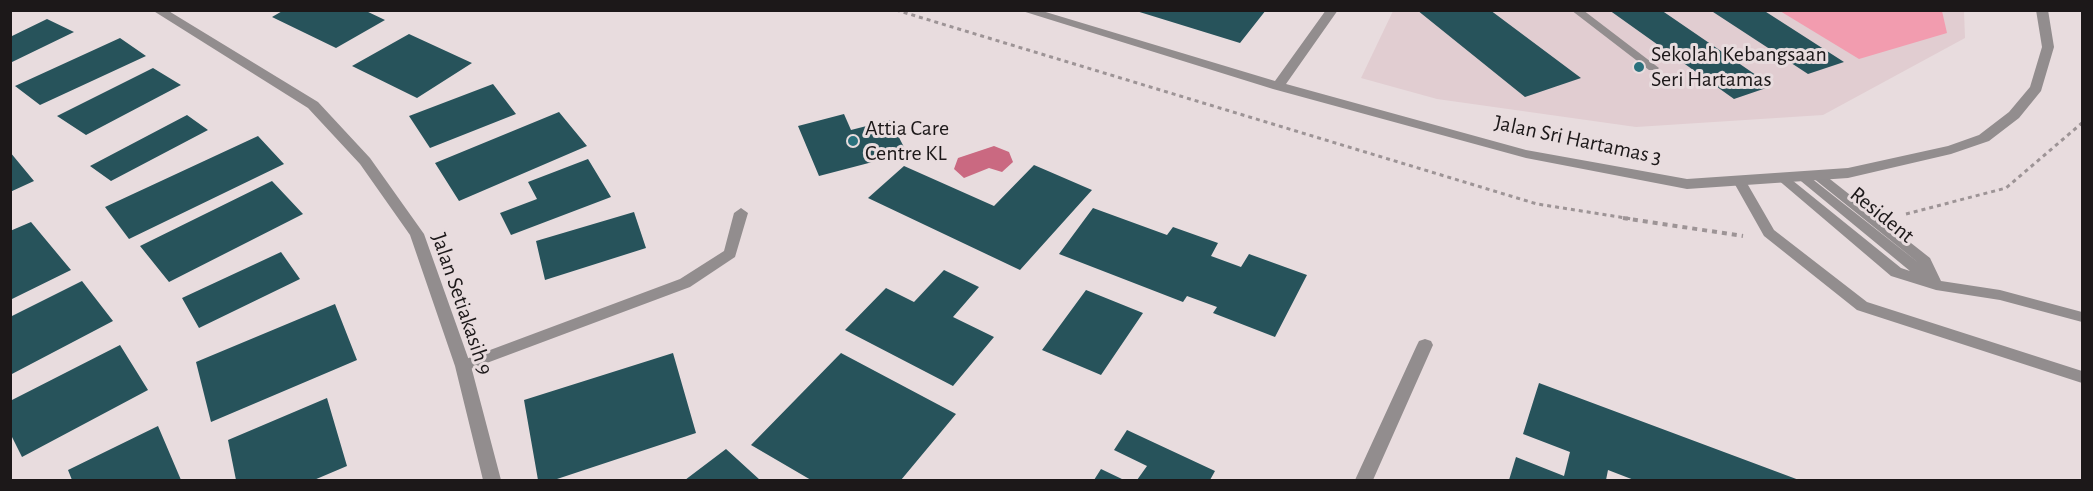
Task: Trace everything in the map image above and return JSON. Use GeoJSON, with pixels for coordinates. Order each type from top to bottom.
{"type":"FeatureCollection","features":[{"type":"Feature","properties":{"kind":"street","name":"Jalan Setiakasih 9"},"geometry":{"type":"LineString","coordinates":[[158,10],[313,105],[365,161],[417,234],[463,366],[492,480]]}},
{"type":"Feature","properties":{"kind":"street","name":"Jalan Sri Hartamas 3"},"geometry":{"type":"LineString","coordinates":[[1025,10],[1278,86],[1526,154],[1687,184],[1848,173],[1951,150],[1984,138],[2014,115],[2036,88],[2048,47],[2042,10]]}},
{"type":"Feature","properties":{"kind":"street"},"geometry":{"type":"LineString","coordinates":[[1278,86],[1332,10]]}},
{"type":"Feature","properties":{"kind":"street"},"geometry":{"type":"LineString","coordinates":[[1364,480],[1425,345]]}},
{"type":"Feature","properties":{"kind":"lane"},"geometry":{"type":"LineString","coordinates":[[1576,10],[1653,68]]}},
{"type":"Feature","properties":{"kind":"lane"},"geometry":{"type":"LineString","coordinates":[[1818,175],[1925,261],[1936,285]]}},
{"type":"Feature","properties":{"kind":"lane","name":"Resident"},"geometry":{"type":"LineString","coordinates":[[1802,177],[1936,285]]}},
{"type":"Feature","properties":{"kind":"lane"},"geometry":{"type":"LineString","coordinates":[[1783,178],[1896,272],[1936,285],[2000,295],[2082,317]]}},
{"type":"Feature","properties":{"kind":"lane"},"geometry":{"type":"LineString","coordinates":[[1739,181],[1769,233],[1862,306],[2082,377]]}},
{"type":"Feature","properties":{"kind":"lane"},"geometry":{"type":"LineString","coordinates":[[463,366],[685,283],[730,254],[741,213]]}},
{"type":"Feature","properties":{"kind":"path"},"geometry":{"type":"LineString","coordinates":[[896,10],[1537,204],[1734,236],[1769,233]]}},
{"type":"Feature","properties":{"kind":"path"},"geometry":{"type":"LineString","coordinates":[[1905,215],[2006,188],[2082,123]]}},
{"type":"Feature","properties":{"kind":"shaded area","name":"Sekolah Kebangsaan Seri Hartamas"},"geometry":{"type":"Polygon","coordinates":[[[1393,11],[1964,11],[1965,38],[1823,115],[1636,127],[1437,99],[1361,78],[1393,11]]]}},
{"type":"Feature","properties":{"kind":"shaded area"},"geometry":{"type":"Polygon","coordinates":[[[1780,11],[1942,11],[1947,33],[1859,59],[1780,11]]]}},
{"type":"Feature","properties":{"kind":"shaded area"},"geometry":{"type":"Polygon","coordinates":[[[994,146],[1009,152],[1013,162],[1002,172],[989,168],[964,178],[954,169],[958,158],[994,146]]]}},
{"type":"Feature","properties":{"kind":"building"},"geometry":{"type":"Polygon","coordinates":[[[284,10],[364,10],[385,20],[336,48],[272,17],[284,10]]]}},
{"type":"Feature","properties":{"kind":"building"},"geometry":{"type":"Polygon","coordinates":[[[1133,10],[1266,10],[1240,43],[1133,10]]]}},
{"type":"Feature","properties":{"kind":"building"},"geometry":{"type":"Polygon","coordinates":[[[1417,10],[1490,10],[1581,78],[1525,97],[1417,10]]]}},
{"type":"Feature","properties":{"kind":"building"},"geometry":{"type":"Polygon","coordinates":[[[1609,10],[1661,10],[1772,86],[1734,99],[1609,10]]]}},
{"type":"Feature","properties":{"kind":"building"},"geometry":{"type":"Polygon","coordinates":[[[1710,10],[1763,10],[1844,62],[1808,74],[1710,10]]]}},
{"type":"Feature","properties":{"kind":"building"},"geometry":{"type":"Polygon","coordinates":[[[47,19],[74,32],[10,63],[10,37],[47,19]]]}},
{"type":"Feature","properties":{"kind":"building"},"geometry":{"type":"Polygon","coordinates":[[[409,34],[472,63],[417,98],[352,66],[409,34]]]}},
{"type":"Feature","properties":{"kind":"building"},"geometry":{"type":"Polygon","coordinates":[[[120,38],[146,56],[40,105],[15,86],[120,38]]]}},
{"type":"Feature","properties":{"kind":"building"},"geometry":{"type":"Polygon","coordinates":[[[153,68],[181,85],[86,135],[57,116],[153,68]]]}},
{"type":"Feature","properties":{"kind":"building"},"geometry":{"type":"Polygon","coordinates":[[[493,84],[516,114],[430,148],[409,116],[493,84]]]}},
{"type":"Feature","properties":{"kind":"building"},"geometry":{"type":"Polygon","coordinates":[[[559,112],[587,146],[459,201],[435,163],[559,112]]]}},
{"type":"Feature","properties":{"kind":"building","name":"Attia Care Centre KL"},"geometry":{"type":"Polygon","coordinates":[[[844,114],[851,130],[890,120],[907,153],[819,176],[798,126],[844,114]]]}},
{"type":"Feature","properties":{"kind":"building"},"geometry":{"type":"Polygon","coordinates":[[[187,115],[208,130],[111,181],[90,166],[187,115]]]}},
{"type":"Feature","properties":{"kind":"building"},"geometry":{"type":"Polygon","coordinates":[[[258,136],[284,164],[129,239],[105,207],[258,136]]]}},
{"type":"Feature","properties":{"kind":"building"},"geometry":{"type":"Polygon","coordinates":[[[10,152],[34,181],[10,192],[10,152]]]}},
{"type":"Feature","properties":{"kind":"building"},"geometry":{"type":"Polygon","coordinates":[[[588,159],[611,197],[511,235],[500,213],[537,199],[528,182],[588,159]]]}},
{"type":"Feature","properties":{"kind":"building"},"geometry":{"type":"Polygon","coordinates":[[[1034,165],[1092,190],[1020,270],[868,198],[904,166],[994,206],[1034,165]]]}},
{"type":"Feature","properties":{"kind":"building"},"geometry":{"type":"Polygon","coordinates":[[[272,181],[303,214],[169,282],[140,246],[272,181]]]}},
{"type":"Feature","properties":{"kind":"building"},"geometry":{"type":"Polygon","coordinates":[[[1093,208],[1167,235],[1173,227],[1218,243],[1211,256],[1241,267],[1249,254],[1307,275],[1275,337],[1213,313],[1217,307],[1187,296],[1183,302],[1059,254],[1093,208]]]}},
{"type":"Feature","properties":{"kind":"building"},"geometry":{"type":"Polygon","coordinates":[[[634,212],[646,248],[545,280],[536,241],[634,212]]]}},
{"type":"Feature","properties":{"kind":"building"},"geometry":{"type":"Polygon","coordinates":[[[31,222],[71,270],[10,300],[10,231],[31,222]]]}},
{"type":"Feature","properties":{"kind":"building"},"geometry":{"type":"Polygon","coordinates":[[[281,252],[300,279],[199,328],[182,298],[281,252]]]}},
{"type":"Feature","properties":{"kind":"building"},"geometry":{"type":"Polygon","coordinates":[[[944,270],[979,287],[953,317],[994,337],[953,386],[845,330],[886,288],[914,302],[944,270]]]}},
{"type":"Feature","properties":{"kind":"building"},"geometry":{"type":"Polygon","coordinates":[[[82,281],[113,321],[10,375],[10,317],[82,281]]]}},
{"type":"Feature","properties":{"kind":"building"},"geometry":{"type":"Polygon","coordinates":[[[1086,290],[1143,313],[1101,375],[1042,350],[1086,290]]]}},
{"type":"Feature","properties":{"kind":"building"},"geometry":{"type":"Polygon","coordinates":[[[335,304],[357,360],[211,422],[196,362],[335,304]]]}},
{"type":"Feature","properties":{"kind":"building"},"geometry":{"type":"Polygon","coordinates":[[[120,345],[148,390],[22,457],[10,433],[10,401],[120,345]]]}},
{"type":"Feature","properties":{"kind":"building"},"geometry":{"type":"Polygon","coordinates":[[[673,353],[696,433],[554,480],[538,480],[524,400],[673,353]]]}},
{"type":"Feature","properties":{"kind":"building"},"geometry":{"type":"Polygon","coordinates":[[[841,353],[956,414],[901,480],[811,480],[751,445],[841,353]]]}},
{"type":"Feature","properties":{"kind":"building"},"geometry":{"type":"Polygon","coordinates":[[[1539,383],[1799,480],[1634,480],[1608,470],[1606,480],[1509,480],[1516,457],[1564,476],[1570,452],[1523,434],[1539,383]]]}},
{"type":"Feature","properties":{"kind":"building"},"geometry":{"type":"Polygon","coordinates":[[[327,398],[347,466],[314,480],[236,480],[228,440],[327,398]]]}},
{"type":"Feature","properties":{"kind":"building"},"geometry":{"type":"Polygon","coordinates":[[[158,426],[181,480],[72,480],[68,470],[158,426]]]}},
{"type":"Feature","properties":{"kind":"building"},"geometry":{"type":"Polygon","coordinates":[[[1127,430],[1215,471],[1210,480],[1137,480],[1147,466],[1114,450],[1127,430]]]}},
{"type":"Feature","properties":{"kind":"building"},"geometry":{"type":"Polygon","coordinates":[[[726,449],[760,480],[685,480],[726,449]]]}},
{"type":"Feature","properties":{"kind":"building"},"geometry":{"type":"Polygon","coordinates":[[[1101,469],[1124,480],[1094,480],[1101,469]]]}},
{"type":"Feature","properties":{"kind":"place","name":"Sekolah Kebangsaan Seri Hartamas"},"geometry":{"type":"Point","coordinates":[1639,67]}},
{"type":"Feature","properties":{"kind":"place","name":"Attia Care Centre KL"},"geometry":{"type":"Point","coordinates":[853,141]}}]}
